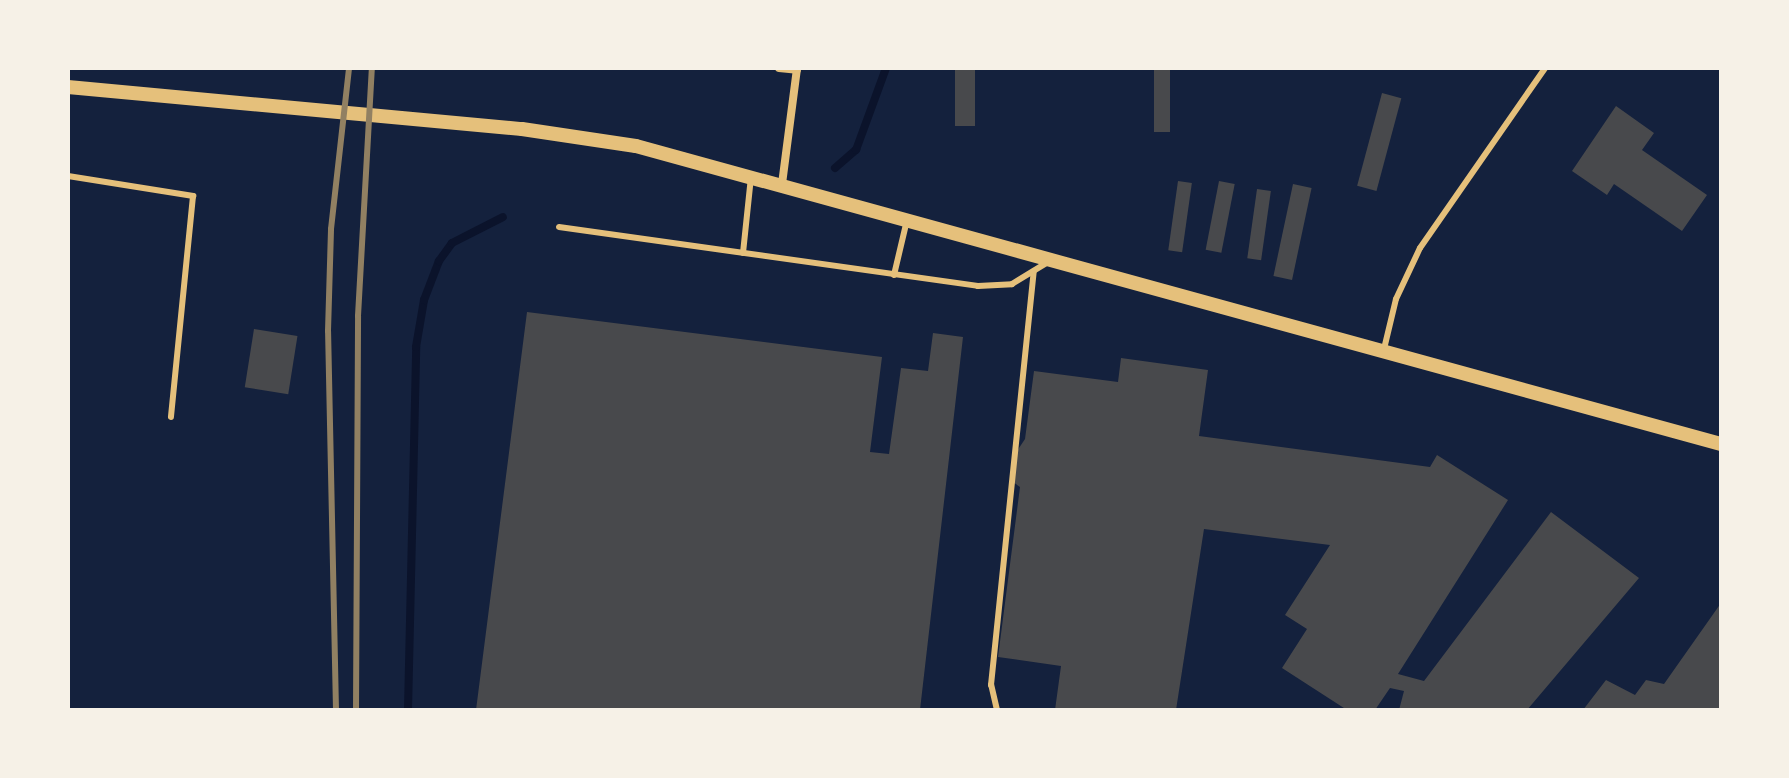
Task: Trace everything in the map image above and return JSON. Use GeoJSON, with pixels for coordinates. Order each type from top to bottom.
{"type":"FeatureCollection","features":[{"type":"Feature","properties":{"kind":"street"},"geometry":{"type":"LineString","coordinates":[[779,68],[797,69],[782,184]]}},
{"type":"Feature","properties":{"kind":"street"},"geometry":{"type":"LineString","coordinates":[[68,87],[557,133],[636,146],[1054,258],[1721,444]]}},
{"type":"Feature","properties":{"kind":"lane"},"geometry":{"type":"LineString","coordinates":[[1384,349],[1396,299],[1420,248],[1545,68]]}},
{"type":"Feature","properties":{"kind":"lane"},"geometry":{"type":"LineString","coordinates":[[68,176],[193,196],[171,417]]}},
{"type":"Feature","properties":{"kind":"lane"},"geometry":{"type":"LineString","coordinates":[[743,253],[751,177]]}},
{"type":"Feature","properties":{"kind":"lane"},"geometry":{"type":"LineString","coordinates":[[894,275],[908,218]]}},
{"type":"Feature","properties":{"kind":"lane"},"geometry":{"type":"LineString","coordinates":[[559,227],[978,286],[1012,284],[1054,258]]}},
{"type":"Feature","properties":{"kind":"lane"},"geometry":{"type":"LineString","coordinates":[[997,710],[991,685],[1034,271]]}},
{"type":"Feature","properties":{"kind":"building"},"geometry":{"type":"Polygon","coordinates":[[[955,68],[975,68],[975,126],[955,126],[955,68]]]}},
{"type":"Feature","properties":{"kind":"building"},"geometry":{"type":"Polygon","coordinates":[[[1154,68],[1170,68],[1170,132],[1154,132],[1154,68]]]}},
{"type":"Feature","properties":{"kind":"building"},"geometry":{"type":"Polygon","coordinates":[[[1382,93],[1401,98],[1376,191],[1357,186],[1382,93]]]}},
{"type":"Feature","properties":{"kind":"building"},"geometry":{"type":"Polygon","coordinates":[[[1616,106],[1654,133],[1642,150],[1707,195],[1682,231],[1614,184],[1607,195],[1572,171],[1616,106]]]}},
{"type":"Feature","properties":{"kind":"building"},"geometry":{"type":"Polygon","coordinates":[[[1178,181],[1192,183],[1182,252],[1168,250],[1178,181]]]}},
{"type":"Feature","properties":{"kind":"building"},"geometry":{"type":"Polygon","coordinates":[[[1219,181],[1235,184],[1221,253],[1206,250],[1219,181]]]}},
{"type":"Feature","properties":{"kind":"building"},"geometry":{"type":"Polygon","coordinates":[[[1293,184],[1312,188],[1292,280],[1273,276],[1293,184]]]}},
{"type":"Feature","properties":{"kind":"building"},"geometry":{"type":"Polygon","coordinates":[[[1257,189],[1271,191],[1261,260],[1247,258],[1257,189]]]}},
{"type":"Feature","properties":{"kind":"building"},"geometry":{"type":"Polygon","coordinates":[[[527,312],[882,357],[870,452],[889,454],[901,368],[928,371],[933,333],[963,337],[920,710],[476,710],[527,312]]]}},
{"type":"Feature","properties":{"kind":"building"},"geometry":{"type":"Polygon","coordinates":[[[254,329],[297,336],[288,394],[245,387],[254,329]]]}},
{"type":"Feature","properties":{"kind":"building"},"geometry":{"type":"Polygon","coordinates":[[[1121,358],[1208,370],[1199,436],[1430,467],[1437,455],[1508,500],[1398,674],[1424,681],[1551,512],[1639,578],[1527,710],[1399,710],[1404,691],[1390,688],[1375,710],[1347,710],[1282,668],[1307,629],[1285,615],[1330,545],[1204,529],[1176,710],[1055,710],[1061,666],[998,657],[1020,487],[1013,482],[1017,451],[1025,439],[1034,371],[1118,382],[1121,358]]]}},
{"type":"Feature","properties":{"kind":"building"},"geometry":{"type":"Polygon","coordinates":[[[1721,603],[1721,710],[1583,710],[1606,680],[1635,695],[1646,680],[1664,684],[1721,603]]]}},
{"type":"Feature","properties":{"kind":"waterway"},"geometry":{"type":"LineString","coordinates":[[835,168],[856,150],[886,68]]}},
{"type":"Feature","properties":{"kind":"waterway"},"geometry":{"type":"LineString","coordinates":[[408,710],[416,347],[424,300],[439,261],[452,243],[503,217]]}},
{"type":"Feature","properties":{"kind":"railway"},"geometry":{"type":"LineString","coordinates":[[336,710],[328,331],[331,229],[349,68]]}},
{"type":"Feature","properties":{"kind":"railway"},"geometry":{"type":"LineString","coordinates":[[356,710],[358,316],[372,68]]}}]}
